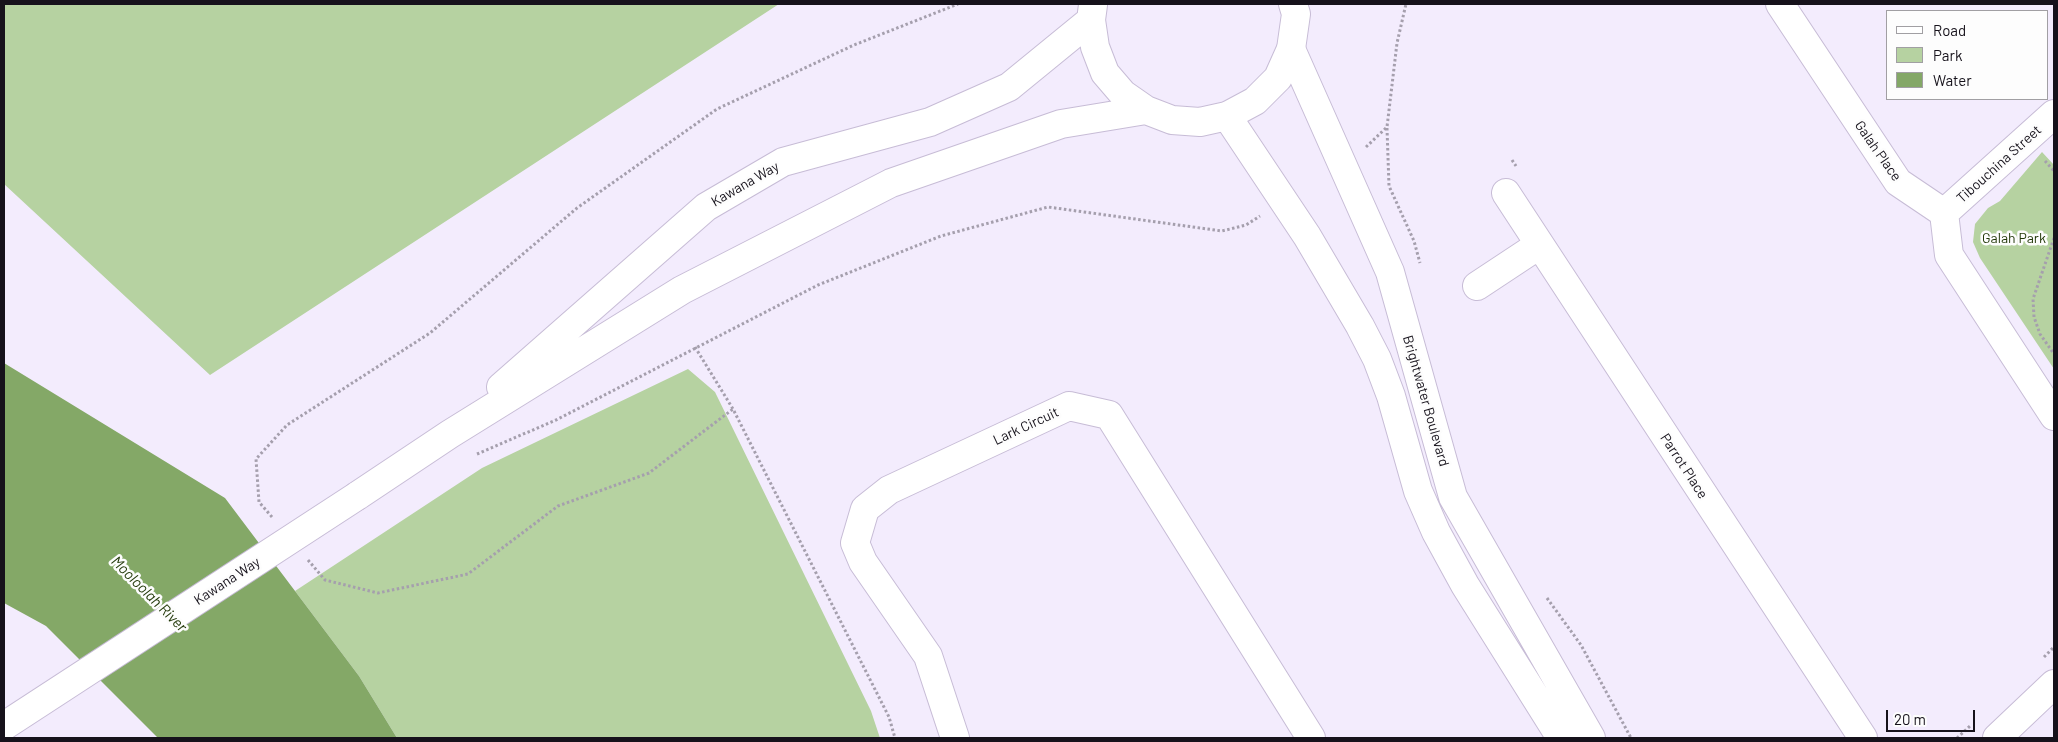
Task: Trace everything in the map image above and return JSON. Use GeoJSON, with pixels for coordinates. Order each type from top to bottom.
{"type":"FeatureCollection","features":[{"type":"Feature","properties":{"kind":"street","name":"Galah Place"},"geometry":{"type":"LineString","coordinates":[[1780,4],[1898,182],[1944,213]]}},
{"type":"Feature","properties":{"kind":"street"},"geometry":{"type":"LineString","coordinates":[[1092,12],[1095,47],[1105,73],[1123,94],[1146,110],[1172,120],[1200,122],[1227,116],[1255,101],[1278,78],[1292,49],[1296,7]]}},
{"type":"Feature","properties":{"kind":"street","name":"Kawana Way"},"geometry":{"type":"LineString","coordinates":[[450,434],[591,306],[706,207],[783,162],[930,122],[1009,87],[1092,12]]}},
{"type":"Feature","properties":{"kind":"street","name":"Brightwater Boulevard"},"geometry":{"type":"LineString","coordinates":[[1292,49],[1390,272],[1452,497],[1591,738]]}},
{"type":"Feature","properties":{"kind":"street","name":"Kawana Way"},"geometry":{"type":"LineString","coordinates":[[4,726],[450,434],[682,290],[891,182],[1061,124],[1146,110]]}},
{"type":"Feature","properties":{"kind":"street","name":"Tibouchina Street"},"geometry":{"type":"LineString","coordinates":[[1944,213],[2054,114]]}},
{"type":"Feature","properties":{"kind":"street"},"geometry":{"type":"LineString","coordinates":[[1227,116],[1312,244],[1377,359],[1391,396],[1418,491],[1436,532],[1465,585],[1561,738]]}},
{"type":"Feature","properties":{"kind":"street","name":"Parrot Place"},"geometry":{"type":"LineString","coordinates":[[1506,193],[1863,738]]}},
{"type":"Feature","properties":{"kind":"street"},"geometry":{"type":"LineString","coordinates":[[1944,213],[1949,255],[2054,416]]}},
{"type":"Feature","properties":{"kind":"street"},"geometry":{"type":"LineString","coordinates":[[1477,286],[1539,245]]}},
{"type":"Feature","properties":{"kind":"street","name":"Lark Circuit"},"geometry":{"type":"LineString","coordinates":[[955,738],[928,656],[863,562],[855,543],[865,509],[889,490],[1069,406],[1109,415],[1311,738]]}},
{"type":"Feature","properties":{"kind":"street"},"geometry":{"type":"LineString","coordinates":[[1997,738],[2054,684]]}},
{"type":"Feature","properties":{"kind":"path"},"geometry":{"type":"LineString","coordinates":[[1406,4],[1397,43],[1387,127],[1389,186],[1414,241],[1422,269]]}},
{"type":"Feature","properties":{"kind":"path"},"geometry":{"type":"LineString","coordinates":[[1343,164],[1387,127]]}},
{"type":"Feature","properties":{"kind":"path"},"geometry":{"type":"LineString","coordinates":[[469,457],[556,420],[818,285],[940,236],[1023,212],[1048,208],[1222,231],[1246,224],[1284,201]]}},
{"type":"Feature","properties":{"kind":"path"},"geometry":{"type":"LineString","coordinates":[[2054,238],[2033,299],[2034,317],[2040,334],[2054,354]]}},
{"type":"Feature","properties":{"kind":"path"},"geometry":{"type":"LineString","coordinates":[[696,347],[733,409],[889,717],[895,738]]}},
{"type":"Feature","properties":{"kind":"path"},"geometry":{"type":"LineString","coordinates":[[1543,593],[1581,645],[1631,738]]}},
{"type":"Feature","properties":{"kind":"green space"},"geometry":{"type":"Polygon","coordinates":[[[4,4],[779,4],[210,375],[4,184],[4,4]]]}},
{"type":"Feature","properties":{"kind":"green space","name":"Galah Park"},"geometry":{"type":"Polygon","coordinates":[[[2042,152],[2054,165],[2054,369],[1980,258],[1973,242],[1975,224],[1988,208],[2000,201],[2042,152]]]}},
{"type":"Feature","properties":{"kind":"green space"},"geometry":{"type":"Polygon","coordinates":[[[688,369],[715,392],[871,711],[880,738],[397,738],[359,676],[295,591],[482,468],[688,369]]]}},
{"type":"Feature","properties":{"kind":"water","name":"Mooloolah River"},"geometry":{"type":"Polygon","coordinates":[[[4,363],[225,498],[359,676],[397,738],[158,738],[46,626],[4,603],[4,363]]]}}]}
